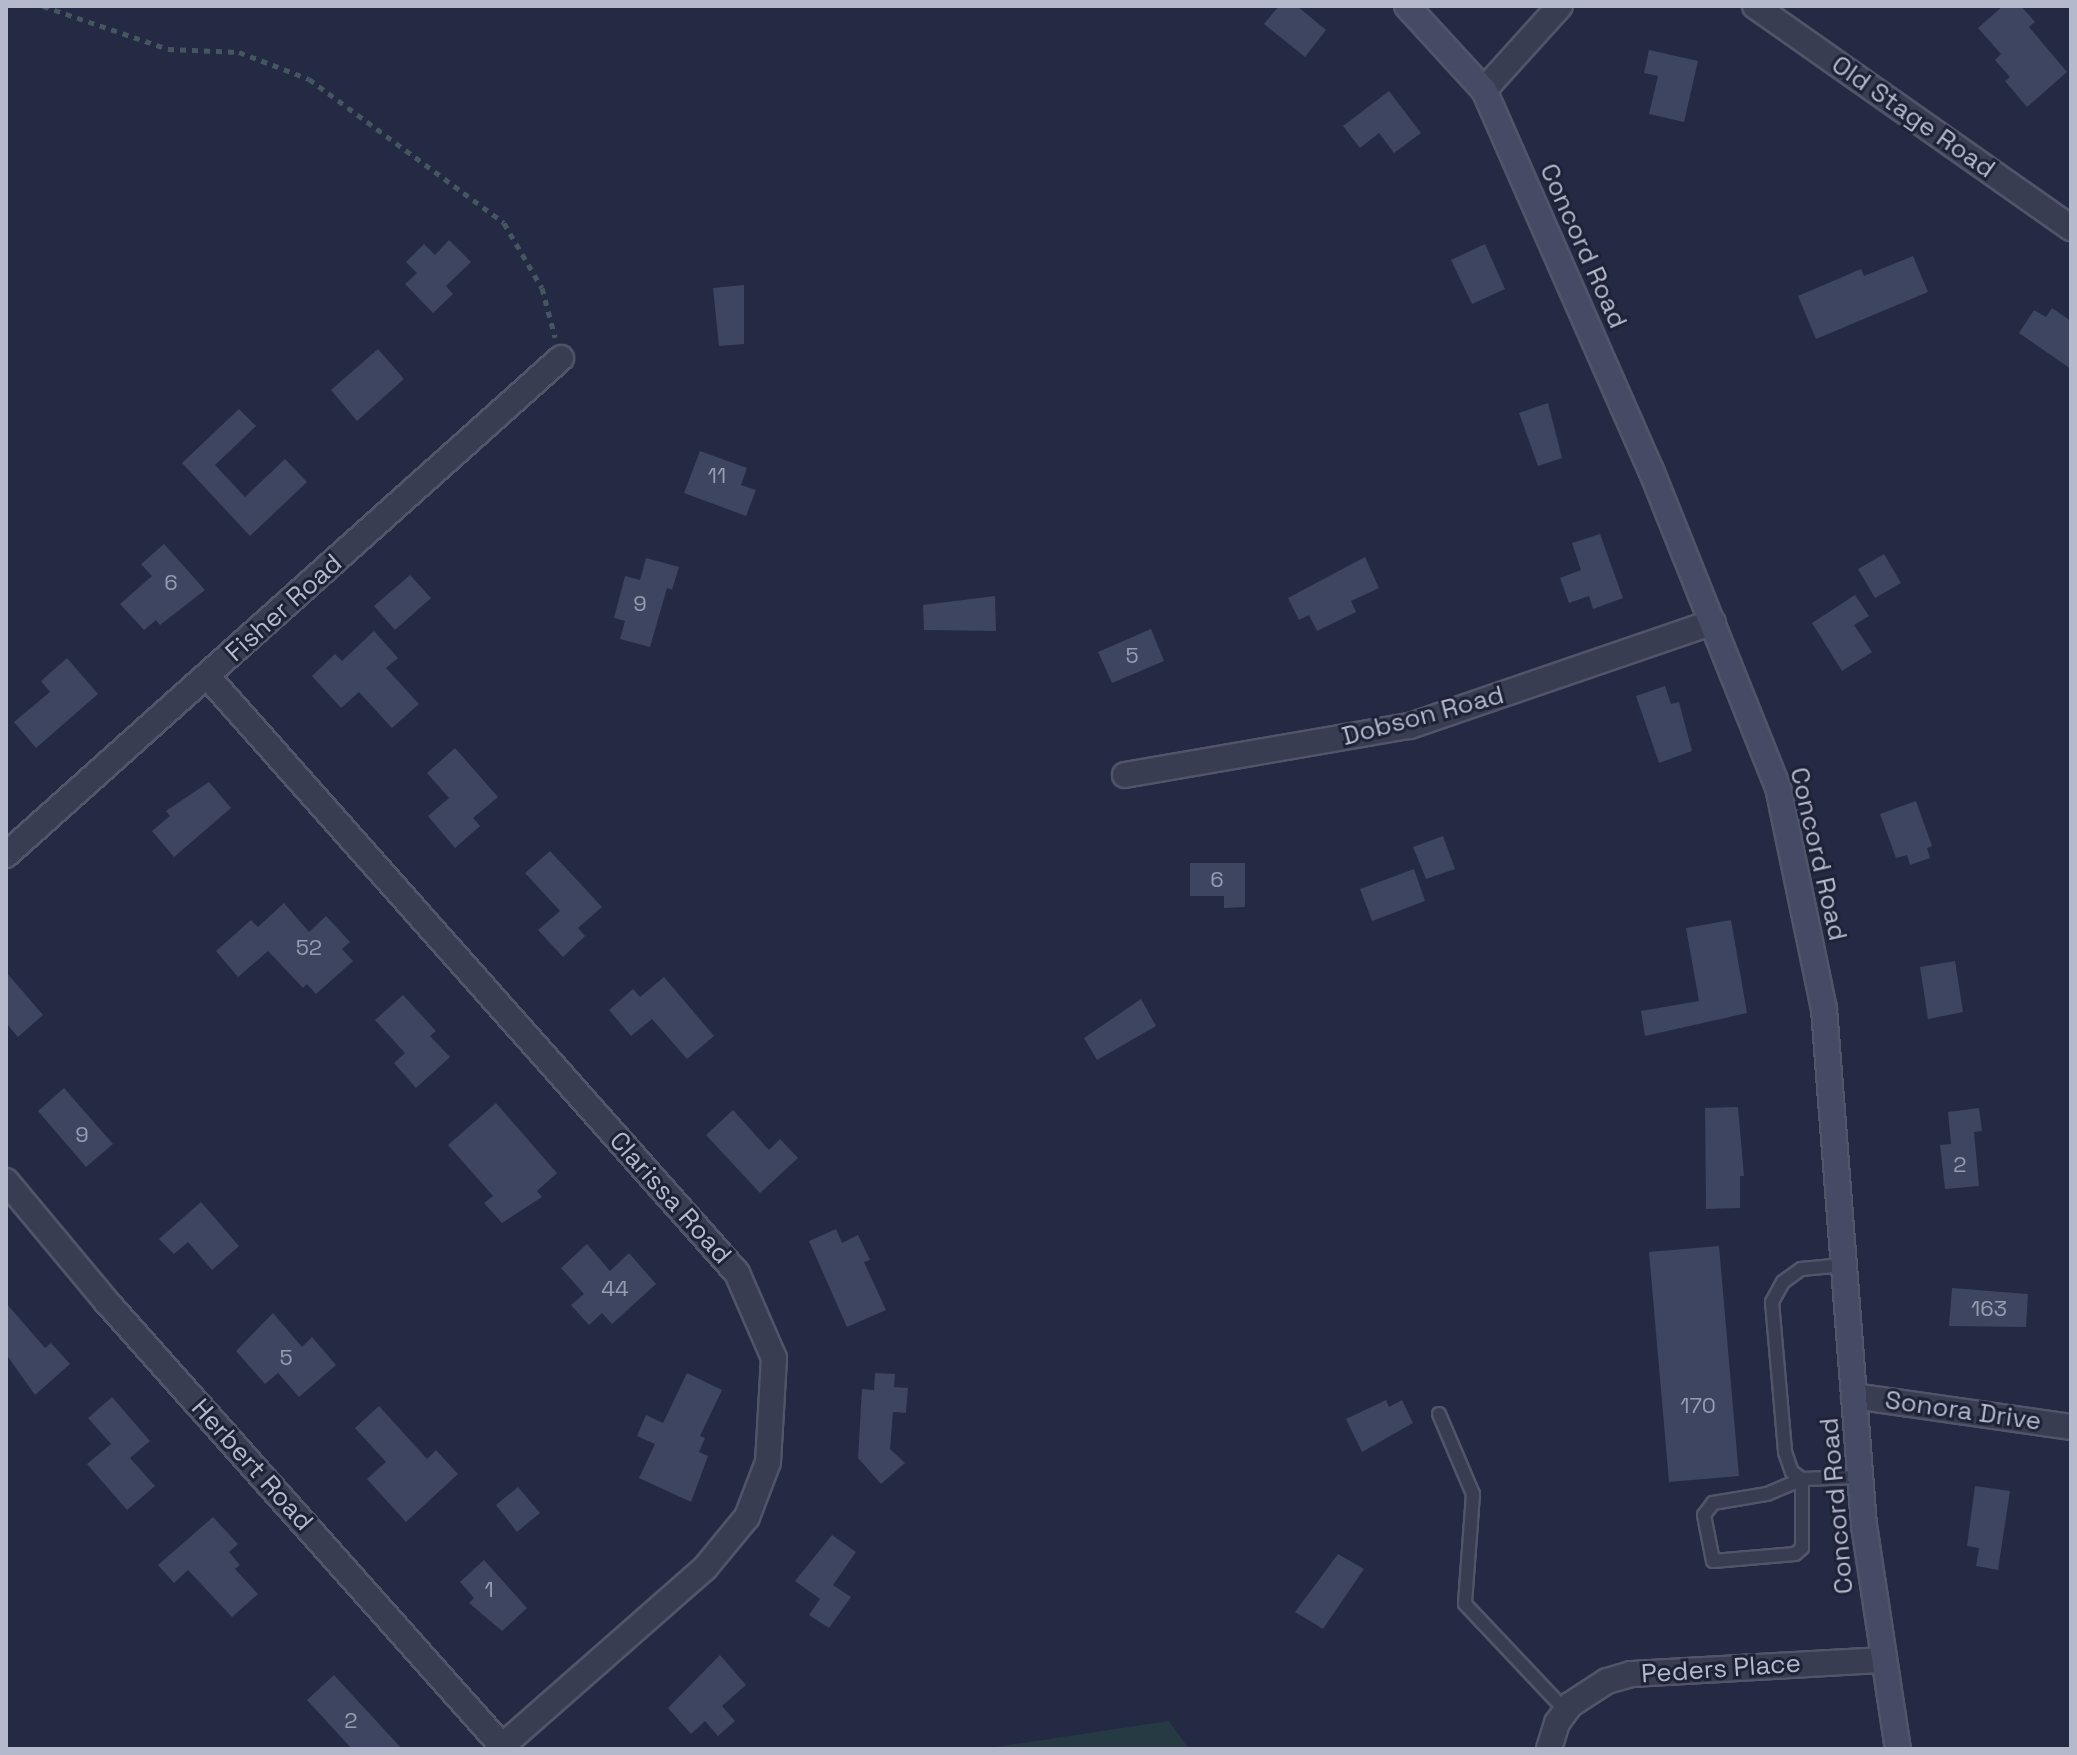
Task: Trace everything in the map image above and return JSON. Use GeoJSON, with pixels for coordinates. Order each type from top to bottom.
{"type":"FeatureCollection","features":[{"type":"Feature","properties":{"kind":"main road","name":"Concord Road"},"geometry":{"type":"LineString","coordinates":[[1407,6],[1484,90],[1713,622],[1778,787],[1824,1009],[1861,1477],[1881,1660],[1898,1749]]}},
{"type":"Feature","properties":{"kind":"main road"},"geometry":{"type":"LineString","coordinates":[[1435,6],[1437,38]]}},
{"type":"Feature","properties":{"kind":"street"},"geometry":{"type":"LineString","coordinates":[[1484,90],[1560,6]]}},
{"type":"Feature","properties":{"kind":"street","name":"Old Stage Road"},"geometry":{"type":"LineString","coordinates":[[1755,6],[2071,228]]}},
{"type":"Feature","properties":{"kind":"street","name":"Fisher Road"},"geometry":{"type":"LineString","coordinates":[[6,855],[561,358]]}},
{"type":"Feature","properties":{"kind":"street","name":"Dobson Road"},"geometry":{"type":"LineString","coordinates":[[1125,775],[1410,726],[1713,622]]}},
{"type":"Feature","properties":{"kind":"street","name":"Clarissa Road"},"geometry":{"type":"LineString","coordinates":[[208,677],[737,1273],[774,1358],[768,1462],[747,1517],[705,1568],[500,1748]]}},
{"type":"Feature","properties":{"kind":"street","name":"Herbert Road"},"geometry":{"type":"LineString","coordinates":[[6,1181],[105,1300],[500,1748]]}},
{"type":"Feature","properties":{"kind":"street","name":"Sonora Drive"},"geometry":{"type":"LineString","coordinates":[[1854,1396],[2071,1427]]}},
{"type":"Feature","properties":{"kind":"street","name":"Peders Place"},"geometry":{"type":"LineString","coordinates":[[1549,1749],[1566,1711],[1607,1681],[1656,1669],[1881,1660]]}},
{"type":"Feature","properties":{"kind":"lane"},"geometry":{"type":"LineString","coordinates":[[1802,1479],[1792,1472],[1785,1452],[1772,1302],[1783,1282],[1801,1269],[1844,1265]]}},
{"type":"Feature","properties":{"kind":"lane"},"geometry":{"type":"LineString","coordinates":[[1439,1414],[1473,1494],[1465,1604],[1566,1711]]}},
{"type":"Feature","properties":{"kind":"lane"},"geometry":{"type":"LineString","coordinates":[[1802,1479],[1802,1548],[1795,1554],[1713,1561],[1704,1515],[1713,1503],[1767,1494],[1802,1479],[1861,1477]]}},
{"type":"Feature","properties":{"kind":"path"},"geometry":{"type":"LineString","coordinates":[[43,6],[168,49],[239,52],[309,79],[504,223],[542,288],[561,358]]}},
{"type":"Feature","properties":{"kind":"shaded area"},"geometry":{"type":"Polygon","coordinates":[[[1169,1721],[1189,1749],[982,1749],[1169,1721]]]}},
{"type":"Feature","properties":{"kind":"building"},"geometry":{"type":"Polygon","coordinates":[[[1279,6],[1297,6],[1326,30],[1305,57],[1264,24],[1279,6]]]}},
{"type":"Feature","properties":{"kind":"building"},"geometry":{"type":"Polygon","coordinates":[[[2003,6],[2021,6],[2035,22],[2029,27],[2067,72],[2027,107],[2005,81],[2010,77],[1995,60],[2001,54],[1978,28],[2003,6]]]}},
{"type":"Feature","properties":{"kind":"building"},"geometry":{"type":"Polygon","coordinates":[[[1649,50],[1698,61],[1684,122],[1649,114],[1658,76],[1644,73],[1649,50]]]}},
{"type":"Feature","properties":{"kind":"building"},"geometry":{"type":"Polygon","coordinates":[[[1389,91],[1421,133],[1394,153],[1379,133],[1360,148],[1343,126],[1389,91]]]}},
{"type":"Feature","properties":{"kind":"building"},"geometry":{"type":"Polygon","coordinates":[[[449,240],[471,262],[446,286],[453,294],[433,313],[405,284],[417,273],[406,262],[424,244],[435,255],[449,240]]]}},
{"type":"Feature","properties":{"kind":"building"},"geometry":{"type":"Polygon","coordinates":[[[1485,244],[1505,289],[1472,304],[1451,260],[1485,244]]]}},
{"type":"Feature","properties":{"kind":"building"},"geometry":{"type":"Polygon","coordinates":[[[1913,256],[1928,292],[1816,339],[1798,296],[1861,269],[1864,276],[1913,256]]]}},
{"type":"Feature","properties":{"kind":"building"},"geometry":{"type":"Polygon","coordinates":[[[744,285],[744,344],[719,346],[713,288],[744,285]]]}},
{"type":"Feature","properties":{"kind":"building"},"geometry":{"type":"Polygon","coordinates":[[[2052,308],[2071,321],[2071,369],[2019,333],[2034,310],[2046,317],[2052,308]]]}},
{"type":"Feature","properties":{"kind":"building"},"geometry":{"type":"Polygon","coordinates":[[[378,349],[404,379],[357,421],[331,390],[378,349]]]}},
{"type":"Feature","properties":{"kind":"building"},"geometry":{"type":"Polygon","coordinates":[[[1548,403],[1562,458],[1538,466],[1519,413],[1548,403]]]}},
{"type":"Feature","properties":{"kind":"building"},"geometry":{"type":"Polygon","coordinates":[[[239,409],[256,426],[215,465],[245,497],[285,459],[307,482],[250,536],[182,463],[239,409]]]}},
{"type":"Feature","properties":{"kind":"building"},"geometry":{"type":"Polygon","coordinates":[[[700,451],[747,468],[741,485],[756,490],[746,516],[684,493],[700,451]]]}},
{"type":"Feature","properties":{"kind":"building"},"geometry":{"type":"Polygon","coordinates":[[[1600,534],[1623,598],[1593,609],[1589,596],[1569,603],[1560,578],[1581,570],[1572,543],[1600,534]]]}},
{"type":"Feature","properties":{"kind":"building"},"geometry":{"type":"Polygon","coordinates":[[[164,544],[205,590],[160,625],[156,620],[144,630],[120,604],[152,576],[141,564],[164,544]]]}},
{"type":"Feature","properties":{"kind":"building"},"geometry":{"type":"Polygon","coordinates":[[[1884,554],[1901,583],[1875,598],[1858,569],[1884,554]]]}},
{"type":"Feature","properties":{"kind":"building"},"geometry":{"type":"Polygon","coordinates":[[[1365,557],[1379,588],[1351,601],[1356,612],[1317,631],[1309,615],[1299,620],[1288,598],[1365,557]]]}},
{"type":"Feature","properties":{"kind":"building"},"geometry":{"type":"Polygon","coordinates":[[[646,558],[679,567],[672,590],[667,588],[650,647],[620,639],[625,621],[614,618],[625,576],[640,580],[646,558]]]}},
{"type":"Feature","properties":{"kind":"building"},"geometry":{"type":"Polygon","coordinates":[[[410,575],[431,598],[395,630],[374,606],[410,575]]]}},
{"type":"Feature","properties":{"kind":"building"},"geometry":{"type":"Polygon","coordinates":[[[1855,595],[1869,616],[1854,625],[1872,652],[1842,671],[1812,623],[1855,595]]]}},
{"type":"Feature","properties":{"kind":"building"},"geometry":{"type":"Polygon","coordinates":[[[995,596],[996,631],[924,630],[923,605],[995,596]]]}},
{"type":"Feature","properties":{"kind":"building"},"geometry":{"type":"Polygon","coordinates":[[[1151,629],[1164,661],[1112,683],[1098,652],[1151,629]]]}},
{"type":"Feature","properties":{"kind":"building"},"geometry":{"type":"Polygon","coordinates":[[[374,631],[398,658],[386,668],[419,704],[392,728],[359,692],[341,708],[312,676],[335,654],[342,661],[374,631]]]}},
{"type":"Feature","properties":{"kind":"building"},"geometry":{"type":"Polygon","coordinates":[[[67,658],[98,694],[36,748],[14,722],[50,692],[41,681],[67,658]]]}},
{"type":"Feature","properties":{"kind":"building"},"geometry":{"type":"Polygon","coordinates":[[[1665,686],[1671,704],[1679,702],[1692,751],[1659,763],[1636,696],[1665,686]]]}},
{"type":"Feature","properties":{"kind":"building"},"geometry":{"type":"Polygon","coordinates":[[[455,748],[498,797],[473,818],[480,826],[455,848],[428,816],[449,798],[427,773],[455,748]]]}},
{"type":"Feature","properties":{"kind":"building"},"geometry":{"type":"Polygon","coordinates":[[[209,782],[231,808],[174,857],[152,831],[170,816],[166,811],[209,782]]]}},
{"type":"Feature","properties":{"kind":"building"},"geometry":{"type":"Polygon","coordinates":[[[1916,801],[1932,846],[1927,848],[1930,858],[1910,865],[1907,855],[1896,858],[1880,814],[1916,801]]]}},
{"type":"Feature","properties":{"kind":"building"},"geometry":{"type":"Polygon","coordinates":[[[1443,836],[1455,869],[1426,879],[1413,847],[1443,836]]]}},
{"type":"Feature","properties":{"kind":"building"},"geometry":{"type":"Polygon","coordinates":[[[550,851],[602,907],[578,928],[585,936],[563,957],[538,930],[560,911],[525,873],[550,851]]]}},
{"type":"Feature","properties":{"kind":"building"},"geometry":{"type":"Polygon","coordinates":[[[1190,863],[1245,863],[1245,907],[1224,908],[1224,896],[1190,896],[1190,863]]]}},
{"type":"Feature","properties":{"kind":"building"},"geometry":{"type":"Polygon","coordinates":[[[1414,869],[1425,901],[1372,921],[1360,889],[1414,869]]]}},
{"type":"Feature","properties":{"kind":"building"},"geometry":{"type":"Polygon","coordinates":[[[284,903],[309,932],[326,916],[350,942],[342,949],[353,961],[316,994],[307,984],[303,988],[268,951],[238,977],[216,951],[251,920],[258,927],[284,903]]]}},
{"type":"Feature","properties":{"kind":"building"},"geometry":{"type":"Polygon","coordinates":[[[1731,920],[1747,1013],[1645,1036],[1641,1011],[1699,1001],[1686,928],[1731,920]]]}},
{"type":"Feature","properties":{"kind":"building"},"geometry":{"type":"Polygon","coordinates":[[[1955,961],[1963,1012],[1928,1019],[1920,967],[1955,961]]]}},
{"type":"Feature","properties":{"kind":"building"},"geometry":{"type":"Polygon","coordinates":[[[6,972],[43,1015],[18,1037],[6,1023],[6,972]]]}},
{"type":"Feature","properties":{"kind":"building"},"geometry":{"type":"Polygon","coordinates":[[[664,977],[714,1036],[687,1059],[652,1019],[631,1036],[609,1010],[633,989],[640,997],[664,977]]]}},
{"type":"Feature","properties":{"kind":"building"},"geometry":{"type":"Polygon","coordinates":[[[403,995],[436,1031],[430,1036],[450,1057],[416,1088],[394,1063],[405,1053],[375,1020],[403,995]]]}},
{"type":"Feature","properties":{"kind":"building"},"geometry":{"type":"Polygon","coordinates":[[[1141,999],[1156,1026],[1097,1060],[1084,1038],[1141,999]]]}},
{"type":"Feature","properties":{"kind":"building"},"geometry":{"type":"Polygon","coordinates":[[[64,1088],[113,1144],[86,1167],[38,1111],[64,1088]]]}},
{"type":"Feature","properties":{"kind":"building"},"geometry":{"type":"Polygon","coordinates":[[[496,1103],[557,1173],[537,1191],[542,1197],[502,1223],[484,1203],[493,1196],[448,1145],[496,1103]]]}},
{"type":"Feature","properties":{"kind":"building"},"geometry":{"type":"Polygon","coordinates":[[[1738,1107],[1744,1176],[1740,1176],[1740,1208],[1706,1209],[1705,1108],[1738,1107]]]}},
{"type":"Feature","properties":{"kind":"building"},"geometry":{"type":"Polygon","coordinates":[[[1979,1108],[1982,1131],[1974,1132],[1979,1186],[1945,1189],[1940,1145],[1951,1144],[1948,1112],[1979,1108]]]}},
{"type":"Feature","properties":{"kind":"building"},"geometry":{"type":"Polygon","coordinates":[[[733,1110],[769,1150],[780,1139],[798,1158],[760,1193],[706,1135],[733,1110]]]}},
{"type":"Feature","properties":{"kind":"building"},"geometry":{"type":"Polygon","coordinates":[[[201,1202],[239,1246],[212,1270],[188,1242],[174,1254],[159,1239],[201,1202]]]}},
{"type":"Feature","properties":{"kind":"building"},"geometry":{"type":"Polygon","coordinates":[[[836,1229],[842,1243],[858,1235],[870,1260],[864,1262],[886,1310],[847,1327],[809,1241],[836,1229]]]}},
{"type":"Feature","properties":{"kind":"building"},"geometry":{"type":"Polygon","coordinates":[[[587,1244],[610,1271],[629,1253],[656,1284],[612,1324],[602,1313],[589,1325],[571,1305],[584,1294],[561,1268],[587,1244]]]}},
{"type":"Feature","properties":{"kind":"building"},"geometry":{"type":"Polygon","coordinates":[[[1719,1246],[1739,1476],[1669,1482],[1649,1252],[1719,1246]]]}},
{"type":"Feature","properties":{"kind":"building"},"geometry":{"type":"Polygon","coordinates":[[[1952,1288],[2028,1294],[2026,1327],[1949,1326],[1952,1288]]]}},
{"type":"Feature","properties":{"kind":"building"},"geometry":{"type":"Polygon","coordinates":[[[6,1303],[45,1348],[51,1343],[70,1364],[35,1395],[6,1354],[6,1303]]]}},
{"type":"Feature","properties":{"kind":"building"},"geometry":{"type":"Polygon","coordinates":[[[273,1313],[302,1347],[312,1337],[336,1365],[299,1397],[278,1373],[265,1384],[236,1351],[273,1313]]]}},
{"type":"Feature","properties":{"kind":"building"},"geometry":{"type":"Polygon","coordinates":[[[687,1373],[722,1390],[700,1436],[705,1438],[699,1452],[708,1456],[691,1502],[639,1478],[655,1444],[637,1436],[646,1415],[663,1423],[687,1373]]]}},
{"type":"Feature","properties":{"kind":"building"},"geometry":{"type":"Polygon","coordinates":[[[875,1373],[895,1374],[894,1387],[908,1388],[906,1413],[893,1412],[890,1449],[905,1463],[881,1484],[858,1458],[862,1389],[874,1390],[875,1373]]]}},
{"type":"Feature","properties":{"kind":"building"},"geometry":{"type":"Polygon","coordinates":[[[112,1397],[150,1441],[130,1458],[155,1486],[127,1510],[87,1464],[111,1444],[88,1418],[112,1397]]]}},
{"type":"Feature","properties":{"kind":"building"},"geometry":{"type":"Polygon","coordinates":[[[1386,1400],[1389,1407],[1402,1400],[1413,1423],[1362,1452],[1346,1419],[1386,1400]]]}},
{"type":"Feature","properties":{"kind":"building"},"geometry":{"type":"Polygon","coordinates":[[[379,1406],[427,1459],[436,1450],[458,1474],[406,1522],[367,1479],[386,1462],[355,1428],[379,1406]]]}},
{"type":"Feature","properties":{"kind":"building"},"geometry":{"type":"Polygon","coordinates":[[[1975,1486],[2010,1491],[1998,1570],[1976,1566],[1979,1548],[1967,1546],[1975,1486]]]}},
{"type":"Feature","properties":{"kind":"building"},"geometry":{"type":"Polygon","coordinates":[[[518,1487],[540,1513],[517,1532],[496,1505],[518,1487]]]}},
{"type":"Feature","properties":{"kind":"building"},"geometry":{"type":"Polygon","coordinates":[[[213,1517],[238,1544],[229,1552],[240,1565],[235,1569],[258,1594],[232,1617],[188,1570],[174,1583],[158,1565],[213,1517]]]}},
{"type":"Feature","properties":{"kind":"building"},"geometry":{"type":"Polygon","coordinates":[[[832,1535],[856,1552],[833,1585],[851,1597],[829,1628],[809,1615],[820,1599],[795,1581],[832,1535]]]}},
{"type":"Feature","properties":{"kind":"building"},"geometry":{"type":"Polygon","coordinates":[[[1338,1554],[1364,1569],[1323,1629],[1295,1612],[1338,1554]]]}},
{"type":"Feature","properties":{"kind":"building"},"geometry":{"type":"Polygon","coordinates":[[[484,1560],[527,1608],[502,1631],[469,1603],[474,1598],[460,1582],[484,1560]]]}},
{"type":"Feature","properties":{"kind":"building"},"geometry":{"type":"Polygon","coordinates":[[[720,1655],[746,1685],[722,1706],[735,1721],[718,1736],[705,1721],[691,1734],[668,1708],[720,1655]]]}},
{"type":"Feature","properties":{"kind":"building"},"geometry":{"type":"Polygon","coordinates":[[[334,1675],[402,1749],[352,1749],[307,1700],[334,1675]]]}}]}
